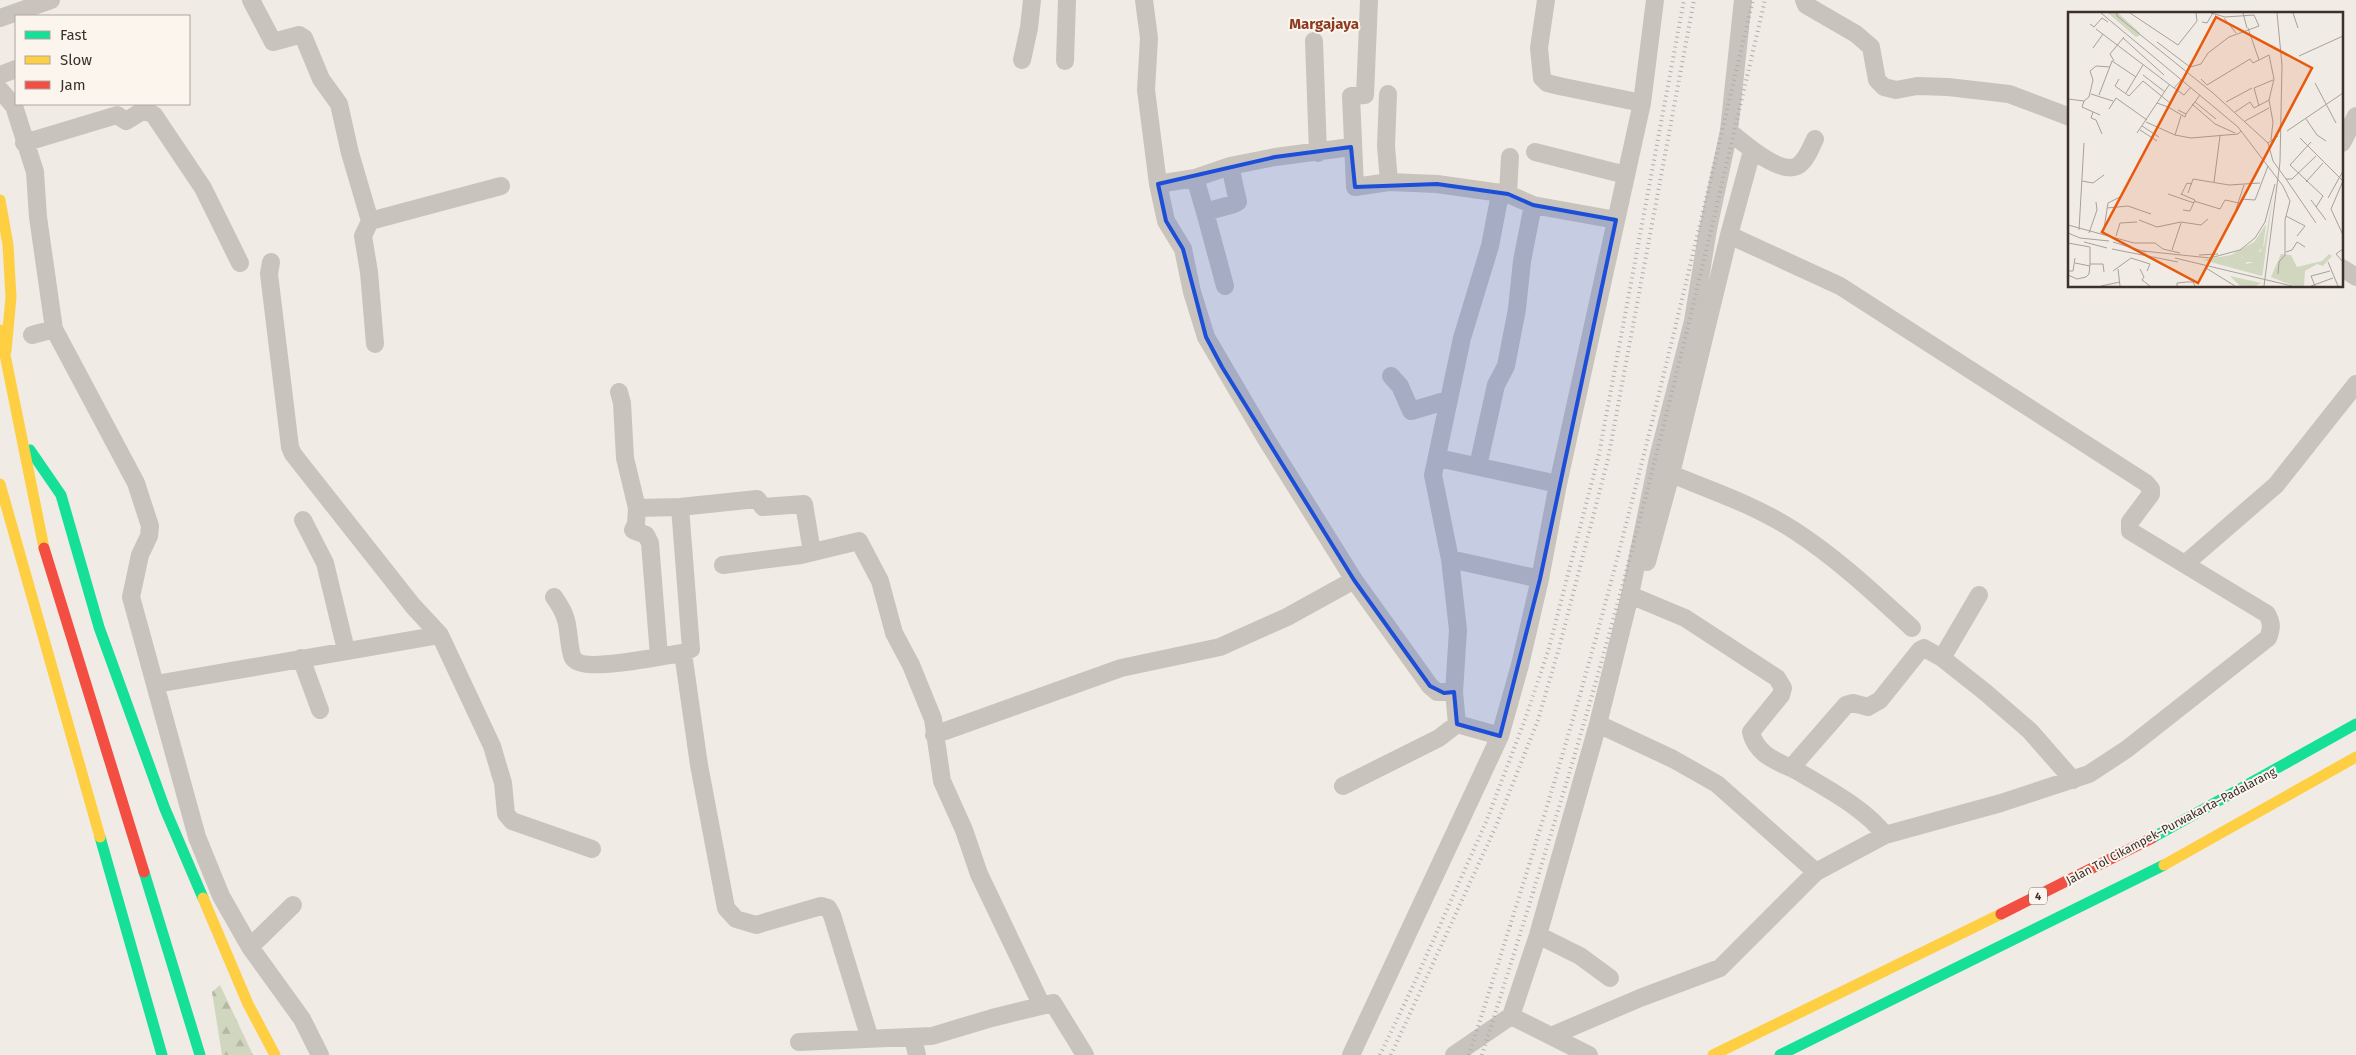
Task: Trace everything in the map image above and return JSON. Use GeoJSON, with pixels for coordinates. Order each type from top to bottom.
{"type":"FeatureCollection","features":[{"type":"Feature","properties":{"kind":"highway"},"geometry":{"type":"LineString","coordinates":[[0,200],[8,245],[11,297],[5,363]]}},
{"type":"Feature","properties":{"kind":"highway"},"geometry":{"type":"LineString","coordinates":[[0,330],[5,363],[45,552],[200,1055]]}},
{"type":"Feature","properties":{"kind":"highway"},"geometry":{"type":"LineString","coordinates":[[21,436],[60,495],[99,627],[165,808],[248,1004],[275,1055]]}},
{"type":"Feature","properties":{"kind":"highway"},"geometry":{"type":"LineString","coordinates":[[0,484],[162,1055]]}},
{"type":"Feature","properties":{"kind":"highway"},"geometry":{"type":"LineString","coordinates":[[2246,787],[2332,724]]}},
{"type":"Feature","properties":{"kind":"highway","name":"Jalan Tol Cikampek–Purwakarta–Padalarang"},"geometry":{"type":"LineString","coordinates":[[1713,1055],[2102,865],[2246,787],[2356,724]]}},
{"type":"Feature","properties":{"kind":"highway","name":"4"},"geometry":{"type":"LineString","coordinates":[[1780,1055],[2161,867],[2356,757]]}},
{"type":"Feature","properties":{"kind":"street"},"geometry":{"type":"LineString","coordinates":[[0,18],[51,0]]}},
{"type":"Feature","properties":{"kind":"street"},"geometry":{"type":"LineString","coordinates":[[251,0],[273,42],[299,35],[304,38],[321,79],[339,104],[350,153],[370,221],[363,236],[369,272],[375,344]]}},
{"type":"Feature","properties":{"kind":"street"},"geometry":{"type":"LineString","coordinates":[[1022,60],[1029,28],[1032,0]]}},
{"type":"Feature","properties":{"kind":"street"},"geometry":{"type":"LineString","coordinates":[[1065,61],[1067,0]]}},
{"type":"Feature","properties":{"kind":"street"},"geometry":{"type":"LineString","coordinates":[[1144,0],[1149,38],[1146,90],[1158,184],[1166,221],[1183,249],[1192,292],[1206,337],[1266,439],[1354,580],[1430,686],[1438,692],[1454,692]]}},
{"type":"Feature","properties":{"kind":"street"},"geometry":{"type":"LineString","coordinates":[[1377,0],[1369,0],[1365,95],[1351,96],[1351,147],[1354,186],[1389,182],[1437,184],[1504,194],[1533,205],[1616,220]]}},
{"type":"Feature","properties":{"kind":"street"},"geometry":{"type":"LineString","coordinates":[[1546,0],[1539,48],[1542,78],[1547,83],[1642,103]]}},
{"type":"Feature","properties":{"kind":"street"},"geometry":{"type":"LineString","coordinates":[[1351,1055],[1500,736],[1520,665],[1540,579],[1558,484],[1642,103],[1655,0]]}},
{"type":"Feature","properties":{"kind":"street"},"geometry":{"type":"LineString","coordinates":[[1633,597],[1658,458],[1694,321],[1708,229],[1729,132],[1744,0]]}},
{"type":"Feature","properties":{"kind":"street"},"geometry":{"type":"LineString","coordinates":[[1804,0],[1806,5],[1856,34],[1870,47],[1877,80],[1884,87],[1896,90],[1917,86],[1948,87],[2009,94],[2068,116]]}},
{"type":"Feature","properties":{"kind":"street"},"geometry":{"type":"LineString","coordinates":[[1314,41],[1318,153]]}},
{"type":"Feature","properties":{"kind":"street"},"geometry":{"type":"LineString","coordinates":[[0,75],[15,68]]}},
{"type":"Feature","properties":{"kind":"street"},"geometry":{"type":"LineString","coordinates":[[0,90],[14,106],[24,143],[35,172],[38,217],[54,329],[132,474],[146,509],[150,526],[149,536],[140,554],[131,597],[197,837],[221,896],[250,947],[302,1019],[320,1055]]}},
{"type":"Feature","properties":{"kind":"street"},"geometry":{"type":"LineString","coordinates":[[1388,94],[1386,146],[1389,182]]}},
{"type":"Feature","properties":{"kind":"street"},"geometry":{"type":"LineString","coordinates":[[24,143],[117,115],[126,121],[144,107],[154,115],[203,188],[240,263]]}},
{"type":"Feature","properties":{"kind":"street"},"geometry":{"type":"LineString","coordinates":[[2344,139],[2356,116]]}},
{"type":"Feature","properties":{"kind":"street"},"geometry":{"type":"LineString","coordinates":[[1729,132],[1752,151],[1785,167],[1796,167],[1803,161],[1816,139]]}},
{"type":"Feature","properties":{"kind":"street"},"geometry":{"type":"LineString","coordinates":[[1158,184],[1195,178],[1230,166],[1275,157],[1318,153],[1351,147]]}},
{"type":"Feature","properties":{"kind":"street"},"geometry":{"type":"LineString","coordinates":[[1454,1055],[1511,1016],[1538,935],[1633,597],[1671,474],[1729,235],[1752,151]]}},
{"type":"Feature","properties":{"kind":"street"},"geometry":{"type":"LineString","coordinates":[[1535,152],[1626,175]]}},
{"type":"Feature","properties":{"kind":"street"},"geometry":{"type":"LineString","coordinates":[[1457,724],[1454,692],[1458,630],[1450,559],[1433,475],[1462,338],[1504,194],[1510,157]]}},
{"type":"Feature","properties":{"kind":"street"},"geometry":{"type":"LineString","coordinates":[[1205,212],[1238,202],[1230,166]]}},
{"type":"Feature","properties":{"kind":"street"},"geometry":{"type":"LineString","coordinates":[[1195,178],[1225,286]]}},
{"type":"Feature","properties":{"kind":"street"},"geometry":{"type":"LineString","coordinates":[[370,221],[501,186]]}},
{"type":"Feature","properties":{"kind":"street"},"geometry":{"type":"LineString","coordinates":[[1478,466],[1496,385],[1506,366],[1522,261],[1533,205]]}},
{"type":"Feature","properties":{"kind":"street"},"geometry":{"type":"LineString","coordinates":[[1551,1036],[1640,998],[1720,968],[1816,872],[1885,835],[2090,774],[2127,749],[2268,638],[2272,624],[2267,614],[2186,564],[2135,536],[2130,531],[2130,522],[2151,494],[2151,489],[2146,483],[1840,286],[1729,235]]}},
{"type":"Feature","properties":{"kind":"street"},"geometry":{"type":"LineString","coordinates":[[270,262],[269,274],[290,447],[293,454],[407,598],[440,635],[492,746],[503,783],[505,809],[508,818],[512,822],[592,850]]}},
{"type":"Feature","properties":{"kind":"street"},"geometry":{"type":"LineString","coordinates":[[2344,269],[2356,277]]}},
{"type":"Feature","properties":{"kind":"street"},"geometry":{"type":"LineString","coordinates":[[32,335],[54,329]]}},
{"type":"Feature","properties":{"kind":"street"},"geometry":{"type":"LineString","coordinates":[[1391,376],[1400,386],[1411,411],[1448,400]]}},
{"type":"Feature","properties":{"kind":"street"},"geometry":{"type":"LineString","coordinates":[[2186,564],[2276,485],[2356,384]]}},
{"type":"Feature","properties":{"kind":"street"},"geometry":{"type":"LineString","coordinates":[[619,392],[622,403],[625,458],[636,508],[636,524],[633,530],[646,535],[650,543],[659,656]]}},
{"type":"Feature","properties":{"kind":"street"},"geometry":{"type":"LineString","coordinates":[[1438,458],[1558,484]]}},
{"type":"Feature","properties":{"kind":"street"},"geometry":{"type":"LineString","coordinates":[[1671,474],[1733,499],[1796,531],[1863,583],[1912,628]]}},
{"type":"Feature","properties":{"kind":"street"},"geometry":{"type":"LineString","coordinates":[[636,508],[680,507],[757,499],[763,507],[804,504],[812,552]]}},
{"type":"Feature","properties":{"kind":"street"},"geometry":{"type":"LineString","coordinates":[[554,597],[566,619],[574,660],[591,665],[610,665],[683,653],[693,646],[684,583],[680,507]]}},
{"type":"Feature","properties":{"kind":"street"},"geometry":{"type":"LineString","coordinates":[[303,520],[325,563],[346,650]]}},
{"type":"Feature","properties":{"kind":"street"},"geometry":{"type":"LineString","coordinates":[[723,565],[769,560],[859,541],[880,581],[894,633],[911,665],[933,719],[942,781],[964,830],[979,874],[1042,1006]]}},
{"type":"Feature","properties":{"kind":"street"},"geometry":{"type":"LineString","coordinates":[[1450,559],[1540,579]]}},
{"type":"Feature","properties":{"kind":"street"},"geometry":{"type":"LineString","coordinates":[[934,735],[1122,668],[1220,646],[1288,617],[1354,580]]}},
{"type":"Feature","properties":{"kind":"street"},"geometry":{"type":"LineString","coordinates":[[1942,658],[1979,595]]}},
{"type":"Feature","properties":{"kind":"street"},"geometry":{"type":"LineString","coordinates":[[1633,597],[1685,618],[1777,678],[1783,688],[1751,732],[1752,740],[1765,754],[1792,768],[1866,815],[1885,835]]}},
{"type":"Feature","properties":{"kind":"street"},"geometry":{"type":"LineString","coordinates":[[156,684],[440,635]]}},
{"type":"Feature","properties":{"kind":"street"},"geometry":{"type":"LineString","coordinates":[[1792,768],[1846,705],[1853,703],[1868,707],[1878,702],[1921,649],[1927,649],[1942,658],[1985,692],[2030,731],[2073,780]]}},
{"type":"Feature","properties":{"kind":"street"},"geometry":{"type":"LineString","coordinates":[[683,653],[699,766],[726,908],[736,919],[756,924],[821,906],[828,908],[832,915],[870,1039]]}},
{"type":"Feature","properties":{"kind":"street"},"geometry":{"type":"LineString","coordinates":[[301,658],[320,710]]}},
{"type":"Feature","properties":{"kind":"street"},"geometry":{"type":"LineString","coordinates":[[1457,724],[1500,736]]}},
{"type":"Feature","properties":{"kind":"street"},"geometry":{"type":"LineString","coordinates":[[1343,786],[1439,738],[1457,724]]}},
{"type":"Feature","properties":{"kind":"street"},"geometry":{"type":"LineString","coordinates":[[1598,724],[1673,759],[1717,784],[1816,872]]}},
{"type":"Feature","properties":{"kind":"street"},"geometry":{"type":"LineString","coordinates":[[250,947],[293,905]]}},
{"type":"Feature","properties":{"kind":"street"},"geometry":{"type":"LineString","coordinates":[[1538,935],[1580,956],[1610,978]]}},
{"type":"Feature","properties":{"kind":"street"},"geometry":{"type":"LineString","coordinates":[[799,1042],[932,1036],[1053,1004],[1085,1055]]}},
{"type":"Feature","properties":{"kind":"street"},"geometry":{"type":"LineString","coordinates":[[1511,1016],[1589,1055]]}},
{"type":"Feature","properties":{"kind":"street"},"geometry":{"type":"LineString","coordinates":[[913,1038],[917,1055]]}},
{"type":"Feature","properties":{"kind":"highlighted area"},"geometry":{"type":"Polygon","coordinates":[[[1351,147],[1355,187],[1437,184],[1508,194],[1533,205],[1616,220],[1540,579],[1500,736],[1457,724],[1454,692],[1444,693],[1430,686],[1354,580],[1222,367],[1206,337],[1183,249],[1166,221],[1158,184],[1275,157],[1351,147]]]}},
{"type":"Feature","properties":{"kind":"green space"},"geometry":{"type":"Polygon","coordinates":[[[220,985],[253,1055],[222,1055],[212,992],[220,985]]]}},
{"type":"Feature","properties":{"kind":"railway"},"geometry":{"type":"LineString","coordinates":[[1380,1055],[1486,822],[1526,717],[1549,648],[1599,454],[1684,0]]}},
{"type":"Feature","properties":{"kind":"railway"},"geometry":{"type":"LineString","coordinates":[[1391,1055],[1496,826],[1538,720],[1559,648],[1608,459],[1694,0]]}},
{"type":"Feature","properties":{"kind":"railway"},"geometry":{"type":"LineString","coordinates":[[1469,1055],[1525,878],[1595,642],[1666,364],[1753,0]]}},
{"type":"Feature","properties":{"kind":"railway"},"geometry":{"type":"LineString","coordinates":[[1482,1055],[1537,880],[1622,587],[1678,367],[1765,0]]}},
{"type":"Feature","properties":{"kind":"traffic: fast"},"geometry":{"type":"LineString","coordinates":[[30,450],[61,495],[99,627],[165,809],[203,898]]}},
{"type":"Feature","properties":{"kind":"traffic: fast"},"geometry":{"type":"LineString","coordinates":[[2152,838],[2356,724]]}},
{"type":"Feature","properties":{"kind":"traffic: fast"},"geometry":{"type":"LineString","coordinates":[[100,837],[162,1055]]}},
{"type":"Feature","properties":{"kind":"traffic: fast"},"geometry":{"type":"LineString","coordinates":[[1780,1055],[2164,865]]}},
{"type":"Feature","properties":{"kind":"traffic: fast"},"geometry":{"type":"LineString","coordinates":[[144,872],[200,1055]]}},
{"type":"Feature","properties":{"kind":"traffic: slow"},"geometry":{"type":"LineString","coordinates":[[0,200],[8,245],[11,297],[6,351]]}},
{"type":"Feature","properties":{"kind":"traffic: slow"},"geometry":{"type":"LineString","coordinates":[[0,330],[44,548]]}},
{"type":"Feature","properties":{"kind":"traffic: slow"},"geometry":{"type":"LineString","coordinates":[[0,484],[100,837]]}},
{"type":"Feature","properties":{"kind":"traffic: slow"},"geometry":{"type":"LineString","coordinates":[[2164,865],[2356,757]]}},
{"type":"Feature","properties":{"kind":"traffic: slow"},"geometry":{"type":"LineString","coordinates":[[203,898],[248,1004],[275,1055]]}},
{"type":"Feature","properties":{"kind":"traffic: slow"},"geometry":{"type":"LineString","coordinates":[[1713,1055],[2001,914]]}},
{"type":"Feature","properties":{"kind":"traffic: jam"},"geometry":{"type":"LineString","coordinates":[[44,548],[144,872]]}},
{"type":"Feature","properties":{"kind":"traffic: jam"},"geometry":{"type":"LineString","coordinates":[[2001,914],[2152,838]]}},
{"type":"Feature","properties":{"kind":"district","name":"Margajaya"},"geometry":{"type":"Point","coordinates":[1324,24]}}]}
